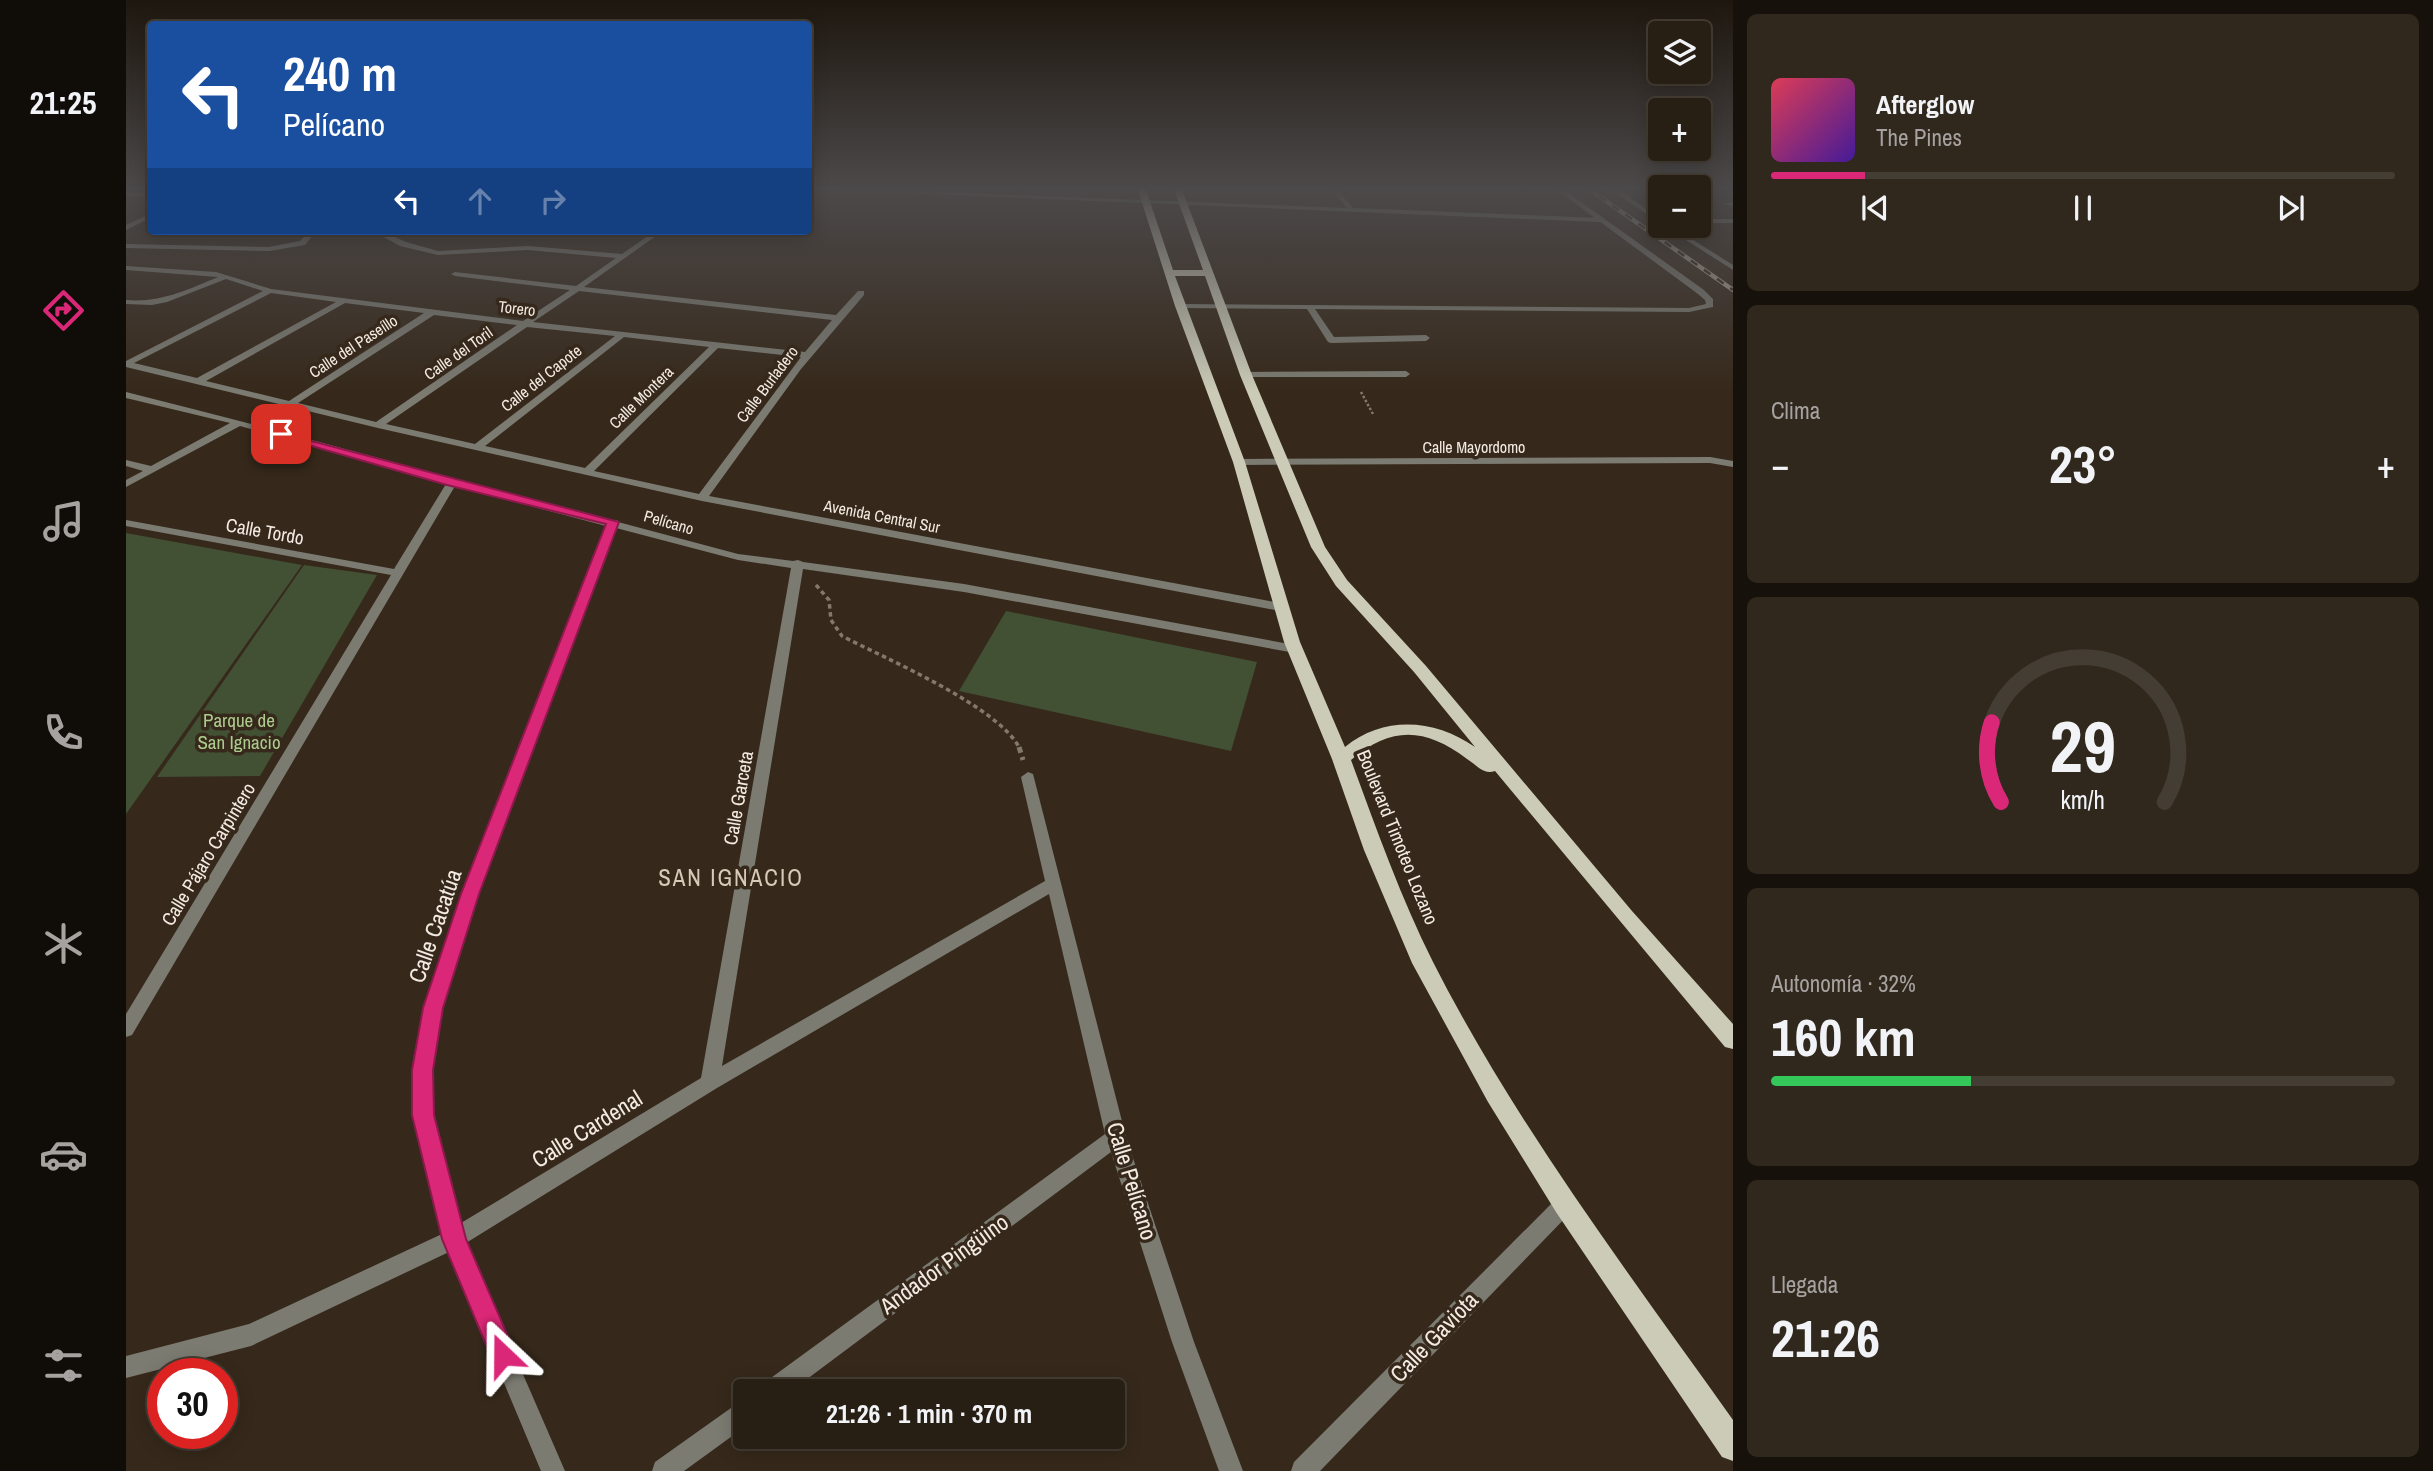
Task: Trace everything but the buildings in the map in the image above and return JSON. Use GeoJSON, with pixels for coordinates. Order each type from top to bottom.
{"type":"FeatureCollection","features":[{"type":"Feature","properties":{"kind":"main road","name":"Boulevard Timoteo Lozano"},"geometry":{"type":"LineString","coordinates":[[1163,256],[1239,462],[1288,630],[1374,850],[1423,963],[1496,1095],[1564,1204],[1733,1446]]}},
{"type":"Feature","properties":{"kind":"main road"},"geometry":{"type":"LineString","coordinates":[[1201,256],[1246,375],[1318,547],[1342,583],[1420,669],[1531,804],[1733,1040]]}},
{"type":"Feature","properties":{"kind":"main road"},"geometry":{"type":"LineString","coordinates":[[1169,273],[1208,273]]}},
{"type":"Feature","properties":{"kind":"main road"},"geometry":{"type":"LineString","coordinates":[[1340,759],[1371,737],[1399,729],[1430,730],[1456,741],[1475,754],[1531,804]]}},
{"type":"Feature","properties":{"kind":"street"},"geometry":{"type":"LineString","coordinates":[[618,256],[623,256]]}},
{"type":"Feature","properties":{"kind":"street","name":"Calle del Toril"},"geometry":{"type":"LineString","coordinates":[[378,425],[623,256]]}},
{"type":"Feature","properties":{"kind":"street"},"geometry":{"type":"LineString","coordinates":[[1180,306],[1689,310],[1710,305],[1709,299],[1701,292],[1650,256]]}},
{"type":"Feature","properties":{"kind":"street"},"geometry":{"type":"LineString","coordinates":[[1714,256],[1733,268]]}},
{"type":"Feature","properties":{"kind":"street","name":"Torero"},"geometry":{"type":"LineString","coordinates":[[126,268],[191,271],[225,277],[270,291],[343,301],[808,355]]}},
{"type":"Feature","properties":{"kind":"street"},"geometry":{"type":"LineString","coordinates":[[455,274],[837,318]]}},
{"type":"Feature","properties":{"kind":"street"},"geometry":{"type":"LineString","coordinates":[[126,302],[149,305],[167,301],[225,277]]}},
{"type":"Feature","properties":{"kind":"street"},"geometry":{"type":"LineString","coordinates":[[126,364],[270,291]]}},
{"type":"Feature","properties":{"kind":"street","name":"Calle Burladero"},"geometry":{"type":"LineString","coordinates":[[702,498],[808,355],[861,293]]}},
{"type":"Feature","properties":{"kind":"street"},"geometry":{"type":"LineString","coordinates":[[199,381],[343,301]]}},
{"type":"Feature","properties":{"kind":"street"},"geometry":{"type":"LineString","coordinates":[[1310,308],[1331,340],[1426,338]]}},
{"type":"Feature","properties":{"kind":"street","name":"Calle del Paseíllo"},"geometry":{"type":"LineString","coordinates":[[290,404],[432,312]]}},
{"type":"Feature","properties":{"kind":"street","name":"Calle del Capote"},"geometry":{"type":"LineString","coordinates":[[478,446],[623,334]]}},
{"type":"Feature","properties":{"kind":"street","name":"Calle Montera"},"geometry":{"type":"LineString","coordinates":[[588,471],[716,345]]}},
{"type":"Feature","properties":{"kind":"street","name":"Avenida Central Sur"},"geometry":{"type":"LineString","coordinates":[[126,364],[378,425],[1288,630]]}},
{"type":"Feature","properties":{"kind":"street"},"geometry":{"type":"LineString","coordinates":[[1246,375],[1406,374]]}},
{"type":"Feature","properties":{"kind":"street","name":"Pelícano"},"geometry":{"type":"LineString","coordinates":[[126,395],[738,557],[1288,630]]}},
{"type":"Feature","properties":{"kind":"street"},"geometry":{"type":"LineString","coordinates":[[126,484],[238,423]]}},
{"type":"Feature","properties":{"kind":"street"},"geometry":{"type":"LineString","coordinates":[[126,463],[152,470]]}},
{"type":"Feature","properties":{"kind":"street","name":"Calle Pájaro Carpintero"},"geometry":{"type":"LineString","coordinates":[[126,1030],[452,482]]}},
{"type":"Feature","properties":{"kind":"street","name":"Calle Cacatúa"},"geometry":{"type":"LineString","coordinates":[[553,1471],[454,1239],[423,1115],[422,1070],[433,1008],[470,894],[613,522]]}},
{"type":"Feature","properties":{"kind":"street","name":"Calle Tordo"},"geometry":{"type":"LineString","coordinates":[[126,523],[398,573]]}},
{"type":"Feature","properties":{"kind":"street","name":"Calle Garceta"},"geometry":{"type":"LineString","coordinates":[[710,1082],[798,563]]}},
{"type":"Feature","properties":{"kind":"street","name":"Calle Pelícano"},"geometry":{"type":"LineString","coordinates":[[1028,777],[1116,1137],[1183,1342],[1231,1471]]}},
{"type":"Feature","properties":{"kind":"street","name":"Calle Cardenal"},"geometry":{"type":"LineString","coordinates":[[126,1367],[251,1335],[454,1239],[710,1082],[1053,884]]}},
{"type":"Feature","properties":{"kind":"street","name":"Andador Pingüino"},"geometry":{"type":"LineString","coordinates":[[788,1379],[1116,1137]]}},
{"type":"Feature","properties":{"kind":"street","name":"Calle Gaviota"},"geometry":{"type":"LineString","coordinates":[[1303,1471],[1564,1204]]}},
{"type":"Feature","properties":{"kind":"street"},"geometry":{"type":"LineString","coordinates":[[664,1471],[733,1421]]}},
{"type":"Feature","properties":{"kind":"lane","name":"Calle Mayordomo"},"geometry":{"type":"LineString","coordinates":[[1239,462],[1710,460],[1733,464]]}},
{"type":"Feature","properties":{"kind":"path"},"geometry":{"type":"LineString","coordinates":[[798,563],[829,600],[828,610],[834,629],[895,666],[974,705],[1001,724],[1019,746],[1028,777]]}},
{"type":"Feature","properties":{"kind":"green space"},"geometry":{"type":"Polygon","coordinates":[[[126,533],[302,565],[126,814],[126,533]]]}},
{"type":"Feature","properties":{"kind":"green space","name":"Parque de San Ignacio"},"geometry":{"type":"Polygon","coordinates":[[[304,565],[377,575],[260,776],[157,777],[304,565]]]}},
{"type":"Feature","properties":{"kind":"green space"},"geometry":{"type":"Polygon","coordinates":[[[1006,611],[1257,662],[1231,751],[959,691],[1006,611]]]}},
{"type":"Feature","properties":{"kind":"railway"},"geometry":{"type":"LineString","coordinates":[[1684,256],[1733,290]]}},
{"type":"Feature","properties":{"kind":"district","name":"SAN IGNACIO"},"geometry":{"type":"Point","coordinates":[731,878]}},
{"type":"Feature","properties":{"kind":"route"},"geometry":{"type":"LineString","coordinates":[[281,434],[452,482],[613,522],[470,894],[433,1008],[422,1070],[423,1115],[454,1239],[503,1355]]}}]}
